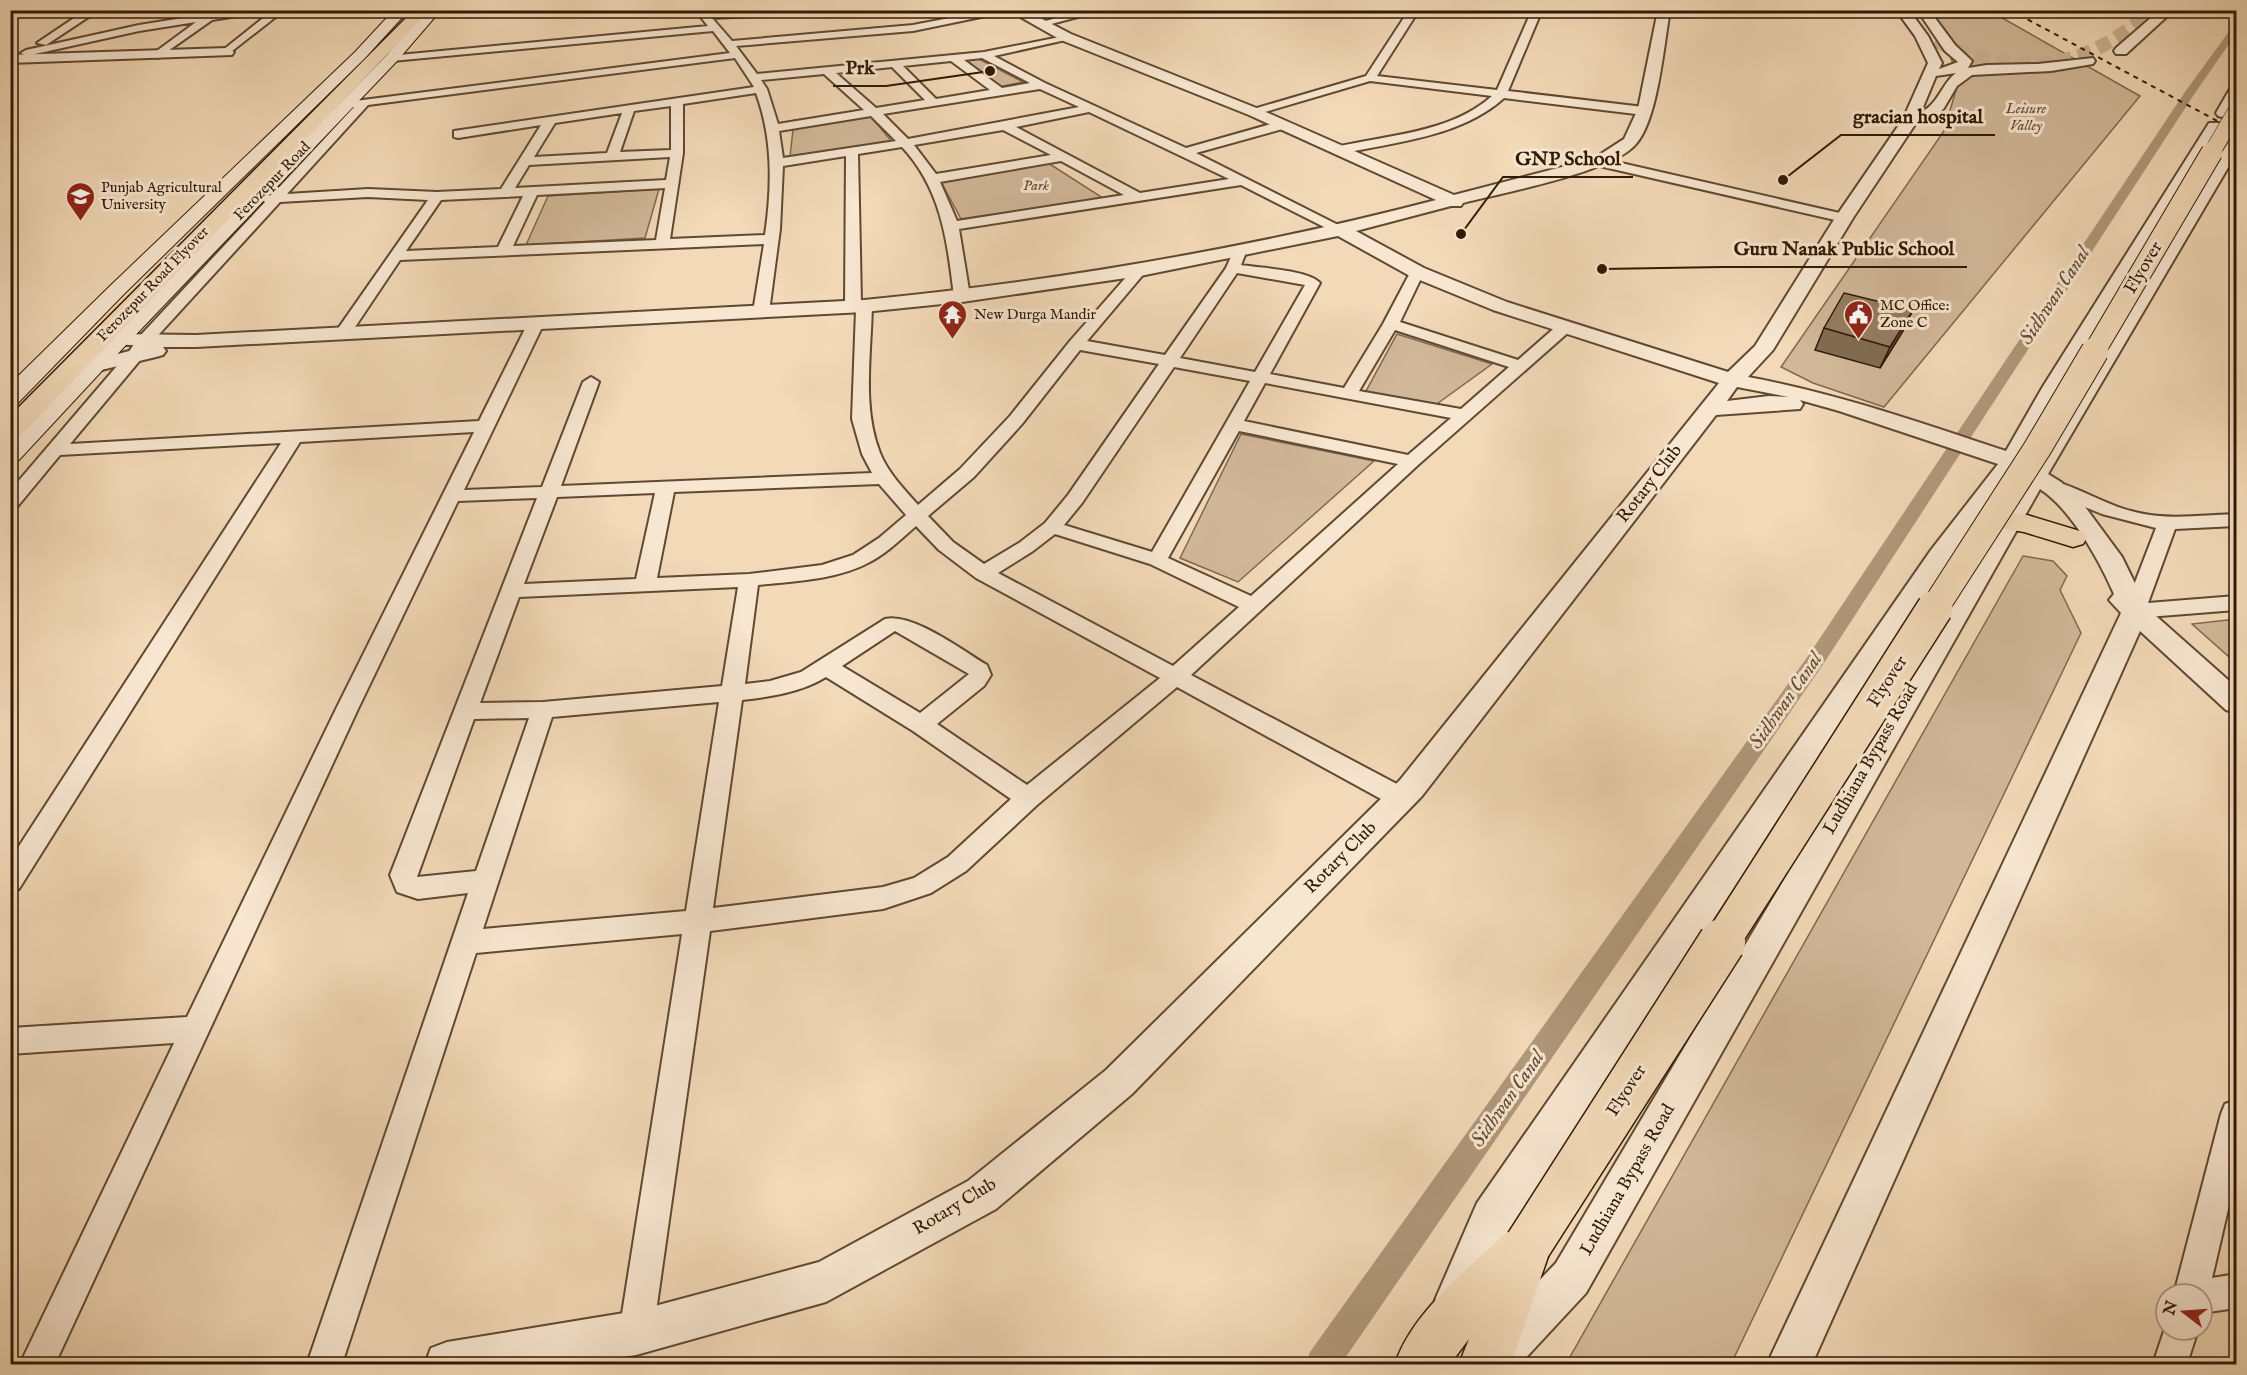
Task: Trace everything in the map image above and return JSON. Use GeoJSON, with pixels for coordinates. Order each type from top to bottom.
{"type":"FeatureCollection","features":[{"type":"Feature","properties":{"kind":"main road","name":"Ferozepur Road"},"geometry":{"type":"LineString","coordinates":[[10,398],[402,10]]}},
{"type":"Feature","properties":{"kind":"main road","name":"Ferozepur Road Flyover"},"geometry":{"type":"LineString","coordinates":[[10,413],[217,202],[306,118],[412,10]]}},
{"type":"Feature","properties":{"kind":"main road","name":"Ferozepur Road Flyover"},"geometry":{"type":"LineString","coordinates":[[10,430],[423,10]]}},
{"type":"Feature","properties":{"kind":"main road","name":"Ferozepur Road"},"geometry":{"type":"LineString","coordinates":[[10,455],[254,200],[356,104],[434,10]]}},
{"type":"Feature","properties":{"kind":"main road","name":"Flyover"},"geometry":{"type":"LineString","coordinates":[[1433,1346],[1528,1245],[2037,449],[2236,111]]}},
{"type":"Feature","properties":{"kind":"main road"},"geometry":{"type":"LineString","coordinates":[[2008,522],[2027,524],[2073,538]]}},
{"type":"Feature","properties":{"kind":"main road","name":"Flyover"},"geometry":{"type":"LineString","coordinates":[[1485,1365],[1528,1245]]}},
{"type":"Feature","properties":{"kind":"street"},"geometry":{"type":"LineString","coordinates":[[10,15],[19,10]]}},
{"type":"Feature","properties":{"kind":"street"},"geometry":{"type":"LineString","coordinates":[[17,57],[94,10]]}},
{"type":"Feature","properties":{"kind":"street"},"geometry":{"type":"LineString","coordinates":[[702,13],[814,10]]}},
{"type":"Feature","properties":{"kind":"street"},"geometry":{"type":"LineString","coordinates":[[728,44],[929,27],[1012,10],[1066,37],[1254,112],[1455,202]]}},
{"type":"Feature","properties":{"kind":"street"},"geometry":{"type":"LineString","coordinates":[[1040,24],[1099,10]]}},
{"type":"Feature","properties":{"kind":"street"},"geometry":{"type":"LineString","coordinates":[[1370,78],[1414,10]]}},
{"type":"Feature","properties":{"kind":"street"},"geometry":{"type":"LineString","coordinates":[[1340,150],[1450,124],[1482,111],[1501,94],[1537,10]]}},
{"type":"Feature","properties":{"kind":"street"},"geometry":{"type":"LineString","coordinates":[[97,365],[140,348],[196,341],[858,306],[962,296],[1140,270],[1237,259],[1599,162],[1630,142],[1644,111],[1664,10]]}},
{"type":"Feature","properties":{"kind":"street","name":"Rotary Club"},"geometry":{"type":"LineString","coordinates":[[447,1365],[636,1333],[826,1281],[982,1195],[1119,1082],[1401,798],[1732,380],[1763,350],[1844,218],[1911,119],[1935,63],[1921,36],[1902,10]]}},
{"type":"Feature","properties":{"kind":"street"},"geometry":{"type":"LineString","coordinates":[[1915,10],[1936,40]]}},
{"type":"Feature","properties":{"kind":"street"},"geometry":{"type":"LineString","coordinates":[[1922,10],[1950,48],[1965,61],[1963,66],[1929,77]]}},
{"type":"Feature","properties":{"kind":"street"},"geometry":{"type":"LineString","coordinates":[[2121,51],[2168,10]]}},
{"type":"Feature","properties":{"kind":"street"},"geometry":{"type":"LineString","coordinates":[[277,12],[227,52],[17,57],[111,33],[189,20],[206,13],[277,12]]}},
{"type":"Feature","properties":{"kind":"street"},"geometry":{"type":"LineString","coordinates":[[158,55],[206,13]]}},
{"type":"Feature","properties":{"kind":"street"},"geometry":{"type":"LineString","coordinates":[[702,13],[761,89],[775,128],[778,163],[761,312]]}},
{"type":"Feature","properties":{"kind":"street"},"geometry":{"type":"LineString","coordinates":[[910,16],[929,27]]}},
{"type":"Feature","properties":{"kind":"street"},"geometry":{"type":"LineString","coordinates":[[76,57],[111,33],[128,17]]}},
{"type":"Feature","properties":{"kind":"street"},"geometry":{"type":"LineString","coordinates":[[392,58],[715,28]]}},
{"type":"Feature","properties":{"kind":"street"},"geometry":{"type":"LineString","coordinates":[[753,78],[955,59],[1066,37]]}},
{"type":"Feature","properties":{"kind":"street"},"geometry":{"type":"LineString","coordinates":[[984,55],[1041,85],[1185,152],[1341,230],[1417,272],[1500,306],[1905,434],[2117,512],[2167,523],[2236,520]]}},
{"type":"Feature","properties":{"kind":"street"},"geometry":{"type":"LineString","coordinates":[[10,503],[57,450],[140,348],[278,199],[356,104],[736,56]]}},
{"type":"Feature","properties":{"kind":"street"},"geometry":{"type":"LineString","coordinates":[[955,59],[1000,92]]}},
{"type":"Feature","properties":{"kind":"street"},"geometry":{"type":"LineString","coordinates":[[1911,119],[1928,117],[1933,114],[1954,82],[1965,74],[1989,70],[2064,66],[2088,61]]}},
{"type":"Feature","properties":{"kind":"street"},"geometry":{"type":"LineString","coordinates":[[896,64],[933,102]]}},
{"type":"Feature","properties":{"kind":"street"},"geometry":{"type":"LineString","coordinates":[[827,71],[907,143],[932,179],[944,203],[951,226],[962,296]]}},
{"type":"Feature","properties":{"kind":"street"},"geometry":{"type":"LineString","coordinates":[[1254,112],[1370,78],[1644,111]]}},
{"type":"Feature","properties":{"kind":"street"},"geometry":{"type":"LineString","coordinates":[[775,128],[1041,85]]}},
{"type":"Feature","properties":{"kind":"street"},"geometry":{"type":"LineString","coordinates":[[458,134],[761,89]]}},
{"type":"Feature","properties":{"kind":"street"},"geometry":{"type":"LineString","coordinates":[[2236,90],[2223,113],[2236,116]]}},
{"type":"Feature","properties":{"kind":"street"},"geometry":{"type":"LineString","coordinates":[[662,244],[677,153],[677,102]]}},
{"type":"Feature","properties":{"kind":"street"},"geometry":{"type":"LineString","coordinates":[[778,163],[1005,126],[1091,108]]}},
{"type":"Feature","properties":{"kind":"street"},"geometry":{"type":"LineString","coordinates":[[612,157],[628,110]]}},
{"type":"Feature","properties":{"kind":"street"},"geometry":{"type":"LineString","coordinates":[[505,193],[550,121]]}},
{"type":"Feature","properties":{"kind":"street"},"geometry":{"type":"LineString","coordinates":[[1185,152],[1282,124]]}},
{"type":"Feature","properties":{"kind":"street"},"geometry":{"type":"LineString","coordinates":[[1005,126],[1137,197]]}},
{"type":"Feature","properties":{"kind":"street"},"geometry":{"type":"LineString","coordinates":[[1433,1346],[1492,1218],[1940,556],[2017,474],[2053,388],[2214,126],[2236,135]]}},
{"type":"Feature","properties":{"kind":"street","name":"Ludhiana Bypass Road"},"geometry":{"type":"LineString","coordinates":[[1490,1365],[1570,1278],[2008,522],[2017,474],[2236,142]]}},
{"type":"Feature","properties":{"kind":"street"},"geometry":{"type":"LineString","coordinates":[[852,152],[861,419],[871,454],[884,478],[946,546],[983,573],[1401,798]]}},
{"type":"Feature","properties":{"kind":"street"},"geometry":{"type":"LineString","coordinates":[[526,161],[677,153]]}},
{"type":"Feature","properties":{"kind":"street"},"geometry":{"type":"LineString","coordinates":[[932,179],[1064,157]]}},
{"type":"Feature","properties":{"kind":"street"},"geometry":{"type":"LineString","coordinates":[[1599,162],[1844,218]]}},
{"type":"Feature","properties":{"kind":"street"},"geometry":{"type":"LineString","coordinates":[[951,226],[1241,181]]}},
{"type":"Feature","properties":{"kind":"street"},"geometry":{"type":"LineString","coordinates":[[254,200],[368,194],[437,196],[672,184]]}},
{"type":"Feature","properties":{"kind":"street"},"geometry":{"type":"LineString","coordinates":[[503,252],[532,191]]}},
{"type":"Feature","properties":{"kind":"street"},"geometry":{"type":"LineString","coordinates":[[343,333],[437,196]]}},
{"type":"Feature","properties":{"kind":"street"},"geometry":{"type":"LineString","coordinates":[[397,256],[771,239]]}},
{"type":"Feature","properties":{"kind":"street"},"geometry":{"type":"LineString","coordinates":[[983,573],[1052,527],[1075,499],[1237,259]]}},
{"type":"Feature","properties":{"kind":"street"},"geometry":{"type":"LineString","coordinates":[[1157,560],[1313,283],[1237,259]]}},
{"type":"Feature","properties":{"kind":"street"},"geometry":{"type":"LineString","coordinates":[[512,591],[749,580],[824,571],[860,560],[917,516],[967,473],[1016,420],[1076,344],[1140,270]]}},
{"type":"Feature","properties":{"kind":"street"},"geometry":{"type":"LineString","coordinates":[[1349,393],[1391,324],[1417,272]]}},
{"type":"Feature","properties":{"kind":"street"},"geometry":{"type":"LineString","coordinates":[[37,1365],[342,720],[536,323]]}},
{"type":"Feature","properties":{"kind":"street"},"geometry":{"type":"LineString","coordinates":[[1391,324],[1521,366]]}},
{"type":"Feature","properties":{"kind":"street"},"geometry":{"type":"LineString","coordinates":[[465,942],[698,921],[884,898],[922,886],[957,864],[1028,798],[1175,677],[1412,461],[1565,327]]}},
{"type":"Feature","properties":{"kind":"street"},"geometry":{"type":"LineString","coordinates":[[118,340],[140,348]]}},
{"type":"Feature","properties":{"kind":"street"},"geometry":{"type":"LineString","coordinates":[[1076,344],[1465,415]]}},
{"type":"Feature","properties":{"kind":"street"},"geometry":{"type":"LineString","coordinates":[[1756,357],[1794,398]]}},
{"type":"Feature","properties":{"kind":"street"},"geometry":{"type":"LineString","coordinates":[[485,881],[417,888],[406,885],[403,875],[591,382]]}},
{"type":"Feature","properties":{"kind":"street"},"geometry":{"type":"LineString","coordinates":[[1710,409],[1794,398]]}},
{"type":"Feature","properties":{"kind":"street"},"geometry":{"type":"LineString","coordinates":[[1232,424],[1412,461]]}},
{"type":"Feature","properties":{"kind":"street"},"geometry":{"type":"LineString","coordinates":[[57,450],[485,426]]}},
{"type":"Feature","properties":{"kind":"street"},"geometry":{"type":"LineString","coordinates":[[10,882],[294,437]]}},
{"type":"Feature","properties":{"kind":"street"},"geometry":{"type":"LineString","coordinates":[[2017,474],[2048,506],[2106,583],[2236,703]]}},
{"type":"Feature","properties":{"kind":"street"},"geometry":{"type":"LineString","coordinates":[[2017,474],[2074,509],[2113,563],[2134,611]]}},
{"type":"Feature","properties":{"kind":"street"},"geometry":{"type":"LineString","coordinates":[[452,496],[884,478]]}},
{"type":"Feature","properties":{"kind":"street"},"geometry":{"type":"LineString","coordinates":[[645,585],[666,487]]}},
{"type":"Feature","properties":{"kind":"street"},"geometry":{"type":"LineString","coordinates":[[1789,1365],[2134,611],[2167,523]]}},
{"type":"Feature","properties":{"kind":"street"},"geometry":{"type":"LineString","coordinates":[[1052,527],[1157,560],[1252,605]]}},
{"type":"Feature","properties":{"kind":"street"},"geometry":{"type":"LineString","coordinates":[[636,1333],[749,580]]}},
{"type":"Feature","properties":{"kind":"street"},"geometry":{"type":"LineString","coordinates":[[2134,611],[2236,603]]}},
{"type":"Feature","properties":{"kind":"street"},"geometry":{"type":"LineString","coordinates":[[467,711],[543,710],[771,689],[809,677],[893,624],[902,626],[979,670],[980,675],[976,681],[921,725]]}},
{"type":"Feature","properties":{"kind":"street"},"geometry":{"type":"LineString","coordinates":[[826,667],[921,725],[1028,798]]}},
{"type":"Feature","properties":{"kind":"street"},"geometry":{"type":"LineString","coordinates":[[324,1365],[543,710]]}},
{"type":"Feature","properties":{"kind":"street"},"geometry":{"type":"LineString","coordinates":[[10,1041],[197,1029]]}},
{"type":"Feature","properties":{"kind":"street"},"geometry":{"type":"LineString","coordinates":[[2195,1282],[2236,1114]]}},
{"type":"Feature","properties":{"kind":"street"},"geometry":{"type":"LineString","coordinates":[[2214,1294],[2236,1291]]}},
{"type":"Feature","properties":{"kind":"street"},"geometry":{"type":"LineString","coordinates":[[2170,1365],[2177,1342]]}},
{"type":"Feature","properties":{"kind":"green space","name":"Leisure Valley"},"geometry":{"type":"Polygon","coordinates":[[[1930,11],[1990,11],[2140,96],[1884,407],[1813,383],[1781,367],[1944,131],[1959,80],[1940,28],[1930,11]]]}},
{"type":"Feature","properties":{"kind":"green space"},"geometry":{"type":"Polygon","coordinates":[[[977,58],[1023,82],[998,87],[967,61],[977,58]]]}},
{"type":"Feature","properties":{"kind":"green space"},"geometry":{"type":"Polygon","coordinates":[[[868,113],[893,143],[790,157],[794,120],[868,113]]]}},
{"type":"Feature","properties":{"kind":"green space","name":"Park"},"geometry":{"type":"Polygon","coordinates":[[[1045,161],[1103,198],[961,219],[939,178],[1045,161]]]}},
{"type":"Feature","properties":{"kind":"green space"},"geometry":{"type":"Polygon","coordinates":[[[659,189],[645,238],[526,245],[548,196],[659,189]]]}},
{"type":"Feature","properties":{"kind":"green space"},"geometry":{"type":"Polygon","coordinates":[[[1397,334],[1492,364],[1434,406],[1365,393],[1397,334]]]}},
{"type":"Feature","properties":{"kind":"green space"},"geometry":{"type":"Polygon","coordinates":[[[1241,434],[1374,461],[1238,582],[1180,558],[1241,434]]]}},
{"type":"Feature","properties":{"kind":"green space"},"geometry":{"type":"Polygon","coordinates":[[[2023,556],[2053,561],[2067,576],[2060,590],[2081,633],[1731,1364],[1566,1364],[2023,556]]]}},
{"type":"Feature","properties":{"kind":"green space"},"geometry":{"type":"Polygon","coordinates":[[[2236,619],[2236,663],[2192,624],[2236,619]]]}},
{"type":"Feature","properties":{"kind":"building"},"geometry":{"type":"Polygon","coordinates":[[[1844,293],[1913,310],[1890,347],[1824,328],[1844,293]]]}},
{"type":"Feature","properties":{"kind":"waterway","name":"Sidhwan Canal"},"geometry":{"type":"LineString","coordinates":[[1322,1364],[1815,661],[2190,92],[2236,28]]}},
{"type":"Feature","properties":{"kind":"tunnel"},"geometry":{"type":"LineString","coordinates":[[1936,40],[1958,51],[1997,61],[2021,64],[2063,61],[2100,47],[2154,10]]}},
{"type":"Feature","properties":{"kind":"railway"},"geometry":{"type":"LineString","coordinates":[[2010,10],[2236,131]]}},
{"type":"Feature","properties":{"kind":"place","name":"Prk"},"geometry":{"type":"Point","coordinates":[990,71]}},
{"type":"Feature","properties":{"kind":"place","name":"gracian hospital"},"geometry":{"type":"Point","coordinates":[1783,180]}},
{"type":"Feature","properties":{"kind":"place","name":"Punjab Agricultural University"},"geometry":{"type":"Point","coordinates":[80,222]}},
{"type":"Feature","properties":{"kind":"place","name":"GNP School"},"geometry":{"type":"Point","coordinates":[1461,234]}},
{"type":"Feature","properties":{"kind":"place","name":"Guru Nanak Public School"},"geometry":{"type":"Point","coordinates":[1602,269]}},
{"type":"Feature","properties":{"kind":"place","name":"New Durga Mandir"},"geometry":{"type":"Point","coordinates":[953,340]}},
{"type":"Feature","properties":{"kind":"place","name":"MC Office: Zone C"},"geometry":{"type":"Point","coordinates":[1859,340]}}]}
